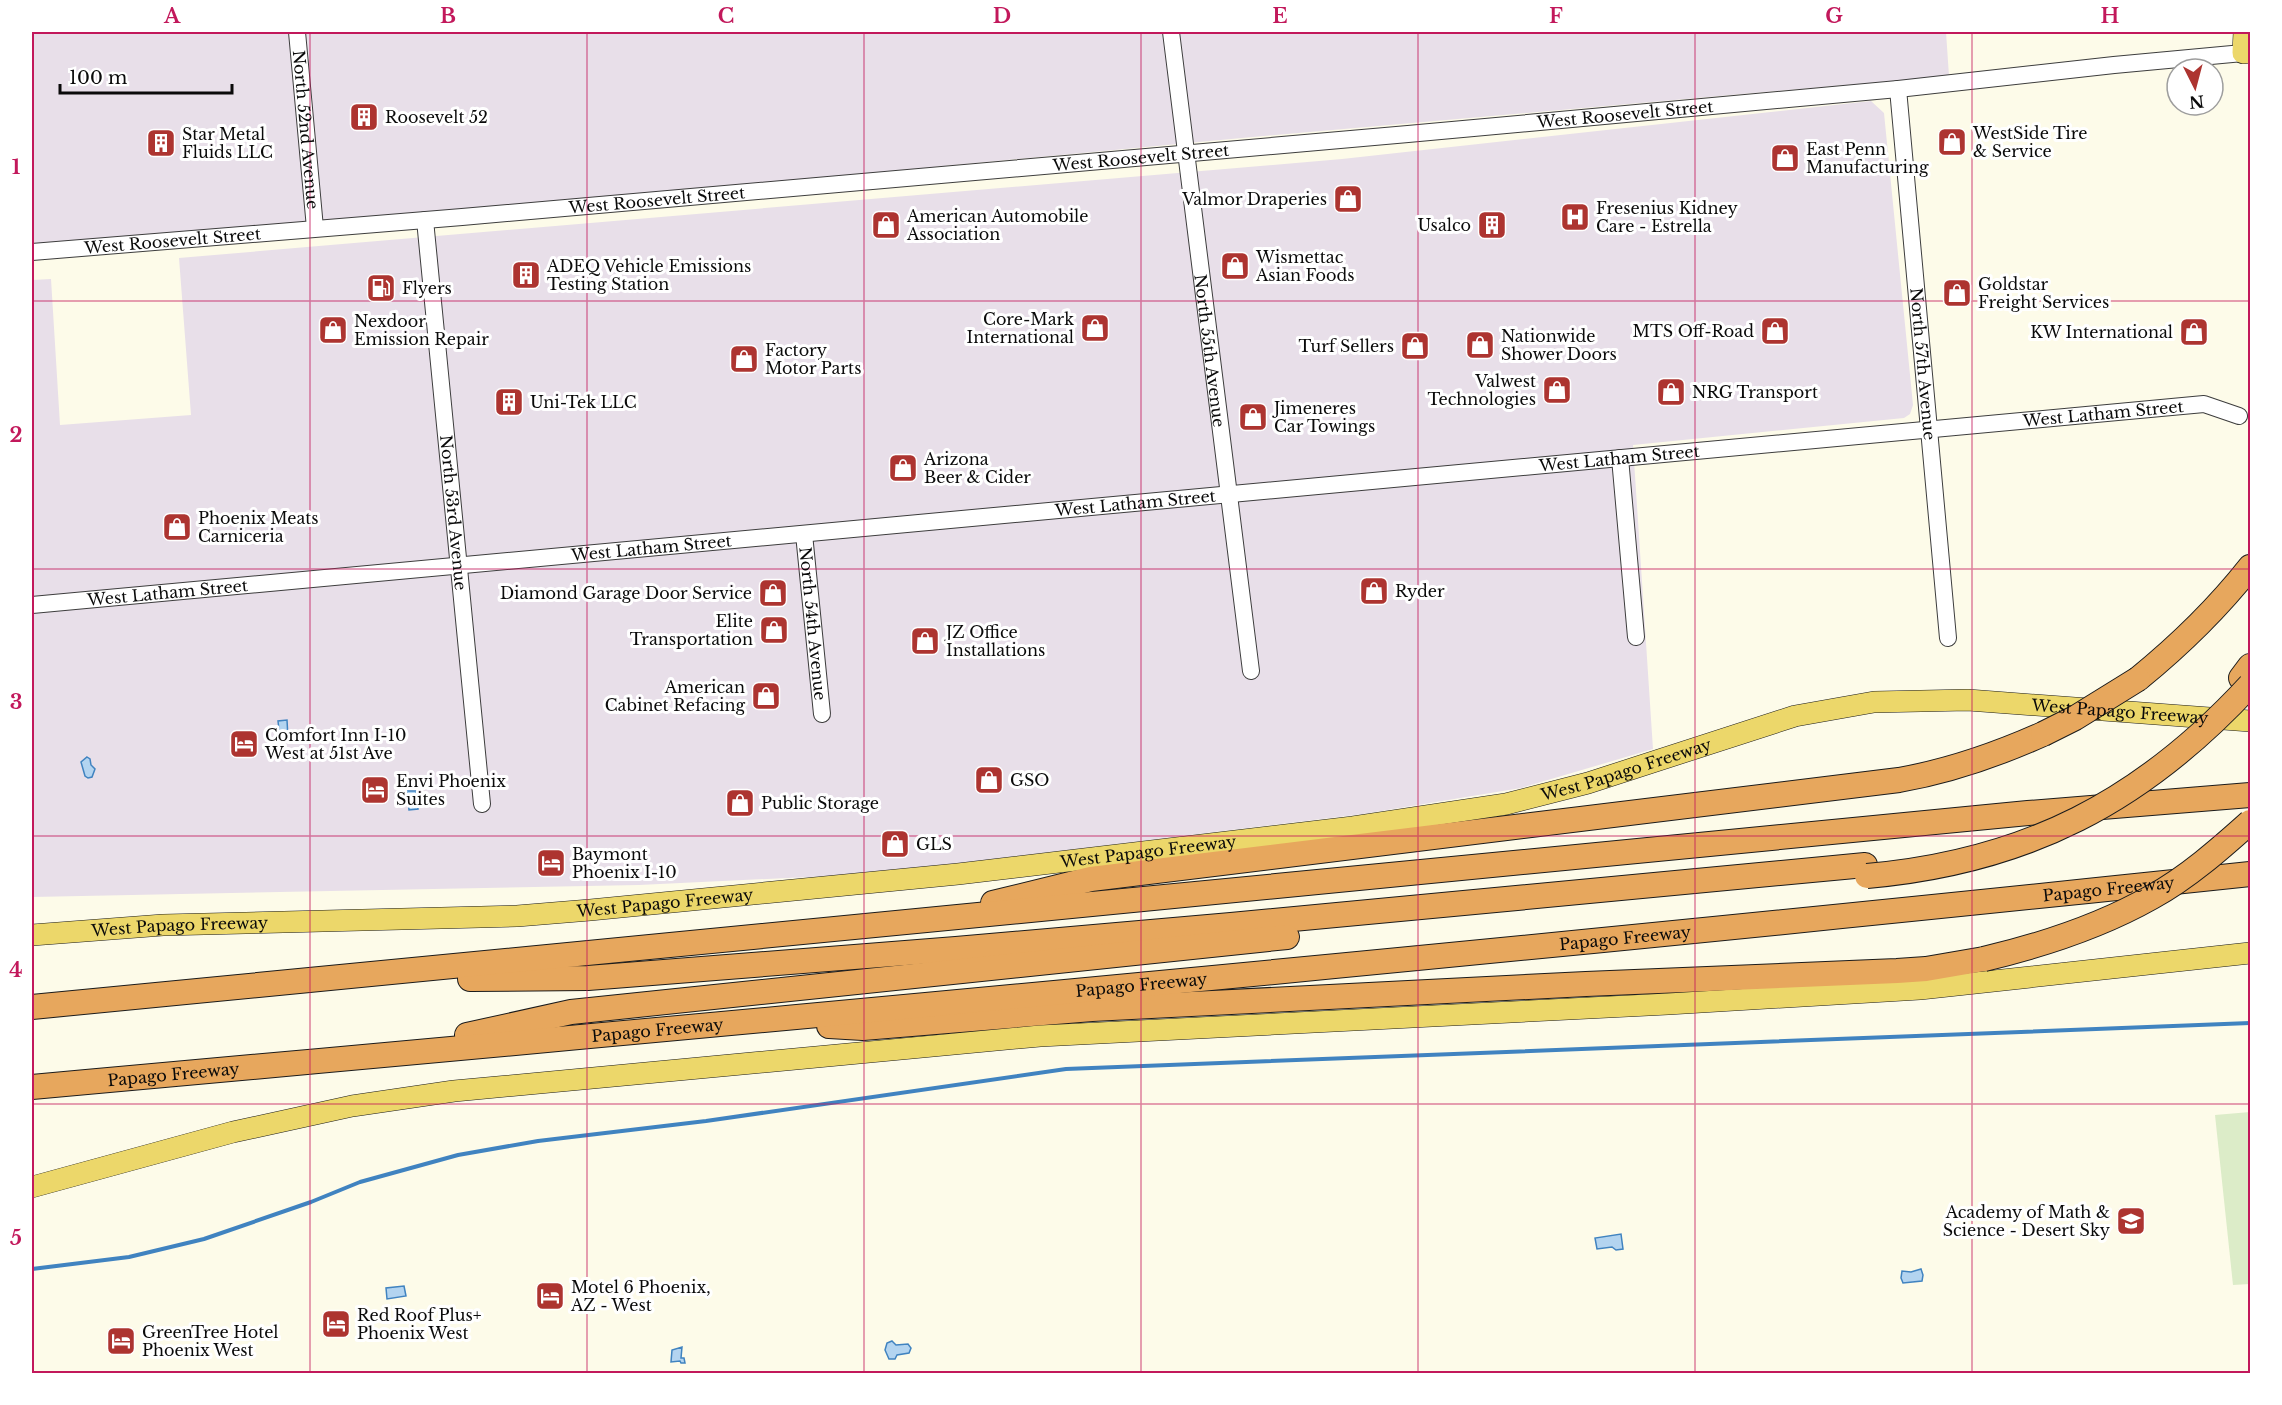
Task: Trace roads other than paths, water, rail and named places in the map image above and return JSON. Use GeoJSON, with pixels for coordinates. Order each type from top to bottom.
{"type":"FeatureCollection","features":[{"type":"Feature","properties":{"kind":"highway"},"geometry":{"type":"LineString","coordinates":[[912,923],[1091,879],[1899,780],[1970,764],[1999,754],[2075,718],[2138,679],[2184,641],[2221,603],[2250,567]]}},
{"type":"Feature","properties":{"kind":"highway"},"geometry":{"type":"LineString","coordinates":[[377,1056],[571,1012],[1866,871],[1944,854],[2051,819],[2105,791],[2133,773],[2194,727],[2247,676]]}},
{"type":"Feature","properties":{"kind":"highway"},"geometry":{"type":"LineString","coordinates":[[32,1007],[2028,813],[2250,795]]}},
{"type":"Feature","properties":{"kind":"highway"},"geometry":{"type":"LineString","coordinates":[[751,1022],[863,1028],[1092,1009],[1917,970],[1984,959],[2065,937],[2110,919],[2154,896],[2219,850],[2250,822]]}},
{"type":"Feature","properties":{"kind":"highway"},"geometry":{"type":"LineString","coordinates":[[318,980],[588,978],[1231,926],[1866,871]]}},
{"type":"Feature","properties":{"kind":"highway","name":"Papago Freeway"},"geometry":{"type":"LineString","coordinates":[[32,1087],[751,1022],[1863,915],[2250,874]]}},
{"type":"Feature","properties":{"kind":"highway"},"geometry":{"type":"LineString","coordinates":[[1863,915],[2250,888]]}},
{"type":"Feature","properties":{"kind":"main road"},"geometry":{"type":"LineString","coordinates":[[2244,32],[2247,53]]}},
{"type":"Feature","properties":{"kind":"main road","name":"West Papago Freeway"},"geometry":{"type":"LineString","coordinates":[[32,935],[163,925],[517,916],[579,911],[958,874],[1353,827],[1506,804],[1588,783],[1795,716],[1874,702],[1968,700],[2250,721]]}},
{"type":"Feature","properties":{"kind":"main road"},"geometry":{"type":"LineString","coordinates":[[32,1187],[244,1129],[352,1106],[454,1092],[1040,1036],[1656,1005],[1920,989],[2250,953]]}},
{"type":"Feature","properties":{"kind":"street","name":"North 52nd Avenue"},"geometry":{"type":"LineString","coordinates":[[297,32],[315,228]]}},
{"type":"Feature","properties":{"kind":"street","name":"North 55th Avenue"},"geometry":{"type":"LineString","coordinates":[[1171,32],[1204,315],[1251,671]]}},
{"type":"Feature","properties":{"kind":"street","name":"West Roosevelt Street"},"geometry":{"type":"LineString","coordinates":[[32,252],[426,220],[1898,89],[2247,53]]}},
{"type":"Feature","properties":{"kind":"street","name":"North 57th Avenue"},"geometry":{"type":"LineString","coordinates":[[1898,89],[1948,638]]}},
{"type":"Feature","properties":{"kind":"street","name":"North 53rd Avenue"},"geometry":{"type":"LineString","coordinates":[[426,220],[482,804]]}},
{"type":"Feature","properties":{"kind":"street","name":"West Latham Street"},"geometry":{"type":"LineString","coordinates":[[32,605],[2204,404],[2239,416]]}},
{"type":"Feature","properties":{"kind":"street"},"geometry":{"type":"LineString","coordinates":[[1620,458],[1636,637]]}},
{"type":"Feature","properties":{"kind":"street","name":"North 54th Avenue"},"geometry":{"type":"LineString","coordinates":[[804,534],[822,714]]}},
{"type":"Feature","properties":{"kind":"water"},"geometry":{"type":"Polygon","coordinates":[[[287,720],[288,738],[280,739],[278,721],[287,720]]]}},
{"type":"Feature","properties":{"kind":"water"},"geometry":{"type":"Polygon","coordinates":[[[87,757],[95,769],[92,777],[88,778],[85,776],[81,762],[87,757]]]}},
{"type":"Feature","properties":{"kind":"water"},"geometry":{"type":"Polygon","coordinates":[[[407,791],[416,791],[418,809],[409,810],[407,791]]]}},
{"type":"Feature","properties":{"kind":"water"},"geometry":{"type":"Polygon","coordinates":[[[1621,1234],[1623,1249],[1616,1250],[1612,1247],[1597,1249],[1595,1238],[1621,1234]]]}},
{"type":"Feature","properties":{"kind":"water"},"geometry":{"type":"Polygon","coordinates":[[[1921,1269],[1922,1281],[1903,1283],[1902,1271],[1911,1272],[1921,1269]]]}},
{"type":"Feature","properties":{"kind":"water"},"geometry":{"type":"Polygon","coordinates":[[[404,1286],[406,1296],[387,1299],[386,1288],[404,1286]]]}},
{"type":"Feature","properties":{"kind":"water"},"geometry":{"type":"Polygon","coordinates":[[[892,1341],[896,1345],[908,1344],[911,1348],[909,1353],[889,1359],[885,1350],[887,1343],[892,1341]]]}},
{"type":"Feature","properties":{"kind":"water"},"geometry":{"type":"Polygon","coordinates":[[[682,1347],[681,1358],[684,1358],[685,1363],[671,1362],[672,1350],[682,1347]]]}},
{"type":"Feature","properties":{"kind":"waterway"},"geometry":{"type":"LineString","coordinates":[[32,1269],[129,1257],[204,1239],[311,1202],[360,1182],[458,1155],[538,1141],[706,1121],[1066,1069],[2250,1023]]}},
{"type":"Feature","properties":{"kind":"place","name":"Roosevelt 52"},"geometry":{"type":"Point","coordinates":[364,117]}},
{"type":"Feature","properties":{"kind":"place","name":"WestSide Tire & Service"},"geometry":{"type":"Point","coordinates":[1952,142]}},
{"type":"Feature","properties":{"kind":"place","name":"Star Metal Fluids LLC"},"geometry":{"type":"Point","coordinates":[161,143]}},
{"type":"Feature","properties":{"kind":"place","name":"East Penn Manufacturing"},"geometry":{"type":"Point","coordinates":[1785,158]}},
{"type":"Feature","properties":{"kind":"place","name":"Valmor Draperies"},"geometry":{"type":"Point","coordinates":[1348,199]}},
{"type":"Feature","properties":{"kind":"place","name":"Fresenius Kidney Care - Estrella"},"geometry":{"type":"Point","coordinates":[1575,217]}},
{"type":"Feature","properties":{"kind":"place","name":"American Automobile Association"},"geometry":{"type":"Point","coordinates":[886,225]}},
{"type":"Feature","properties":{"kind":"place","name":"Usalco"},"geometry":{"type":"Point","coordinates":[1492,225]}},
{"type":"Feature","properties":{"kind":"place","name":"Wismettac Asian Foods"},"geometry":{"type":"Point","coordinates":[1235,266]}},
{"type":"Feature","properties":{"kind":"place","name":"ADEQ Vehicle Emissions Testing Station"},"geometry":{"type":"Point","coordinates":[526,275]}},
{"type":"Feature","properties":{"kind":"place","name":"Flyers"},"geometry":{"type":"Point","coordinates":[381,288]}},
{"type":"Feature","properties":{"kind":"place","name":"Goldstar Freight Services"},"geometry":{"type":"Point","coordinates":[1957,293]}},
{"type":"Feature","properties":{"kind":"place","name":"Core-Mark International"},"geometry":{"type":"Point","coordinates":[1095,328]}},
{"type":"Feature","properties":{"kind":"place","name":"Nexdoor Emission Repair"},"geometry":{"type":"Point","coordinates":[333,330]}},
{"type":"Feature","properties":{"kind":"place","name":"MTS Off-Road"},"geometry":{"type":"Point","coordinates":[1775,331]}},
{"type":"Feature","properties":{"kind":"place","name":"KW International"},"geometry":{"type":"Point","coordinates":[2194,332]}},
{"type":"Feature","properties":{"kind":"place","name":"Nationwide Shower Doors"},"geometry":{"type":"Point","coordinates":[1480,345]}},
{"type":"Feature","properties":{"kind":"place","name":"Turf Sellers"},"geometry":{"type":"Point","coordinates":[1415,346]}},
{"type":"Feature","properties":{"kind":"place","name":"Factory Motor Parts"},"geometry":{"type":"Point","coordinates":[744,359]}},
{"type":"Feature","properties":{"kind":"place","name":"Valwest Technologies"},"geometry":{"type":"Point","coordinates":[1557,390]}},
{"type":"Feature","properties":{"kind":"place","name":"NRG Transport"},"geometry":{"type":"Point","coordinates":[1671,392]}},
{"type":"Feature","properties":{"kind":"place","name":"Uni-Tek LLC"},"geometry":{"type":"Point","coordinates":[509,402]}},
{"type":"Feature","properties":{"kind":"place","name":"Jimeneres Car Towings"},"geometry":{"type":"Point","coordinates":[1253,417]}},
{"type":"Feature","properties":{"kind":"place","name":"Arizona Beer & Cider"},"geometry":{"type":"Point","coordinates":[903,468]}},
{"type":"Feature","properties":{"kind":"place","name":"Phoenix Meats Carniceria"},"geometry":{"type":"Point","coordinates":[177,527]}},
{"type":"Feature","properties":{"kind":"place","name":"Ryder"},"geometry":{"type":"Point","coordinates":[1374,591]}},
{"type":"Feature","properties":{"kind":"place","name":"Diamond Garage Door Service"},"geometry":{"type":"Point","coordinates":[773,593]}},
{"type":"Feature","properties":{"kind":"place","name":"Elite Transportation"},"geometry":{"type":"Point","coordinates":[774,630]}},
{"type":"Feature","properties":{"kind":"place","name":"JZ Office Installations"},"geometry":{"type":"Point","coordinates":[925,641]}},
{"type":"Feature","properties":{"kind":"place","name":"American Cabinet Refacing"},"geometry":{"type":"Point","coordinates":[766,696]}},
{"type":"Feature","properties":{"kind":"place","name":"Comfort Inn I-10 West at 51st Ave"},"geometry":{"type":"Point","coordinates":[244,744]}},
{"type":"Feature","properties":{"kind":"place","name":"GSO"},"geometry":{"type":"Point","coordinates":[989,780]}},
{"type":"Feature","properties":{"kind":"place","name":"Envi Phoenix Suites"},"geometry":{"type":"Point","coordinates":[375,790]}},
{"type":"Feature","properties":{"kind":"place","name":"Public Storage"},"geometry":{"type":"Point","coordinates":[740,803]}},
{"type":"Feature","properties":{"kind":"place","name":"GLS"},"geometry":{"type":"Point","coordinates":[895,844]}},
{"type":"Feature","properties":{"kind":"place","name":"Baymont Phoenix I-10"},"geometry":{"type":"Point","coordinates":[551,863]}},
{"type":"Feature","properties":{"kind":"place","name":"Academy of Math & Science - Desert Sky"},"geometry":{"type":"Point","coordinates":[2131,1221]}},
{"type":"Feature","properties":{"kind":"place","name":"Motel 6 Phoenix, AZ - West"},"geometry":{"type":"Point","coordinates":[550,1296]}},
{"type":"Feature","properties":{"kind":"place","name":"Red Roof Plus+ Phoenix West"},"geometry":{"type":"Point","coordinates":[336,1324]}},
{"type":"Feature","properties":{"kind":"place","name":"GreenTree Hotel Phoenix West"},"geometry":{"type":"Point","coordinates":[121,1341]}}]}
